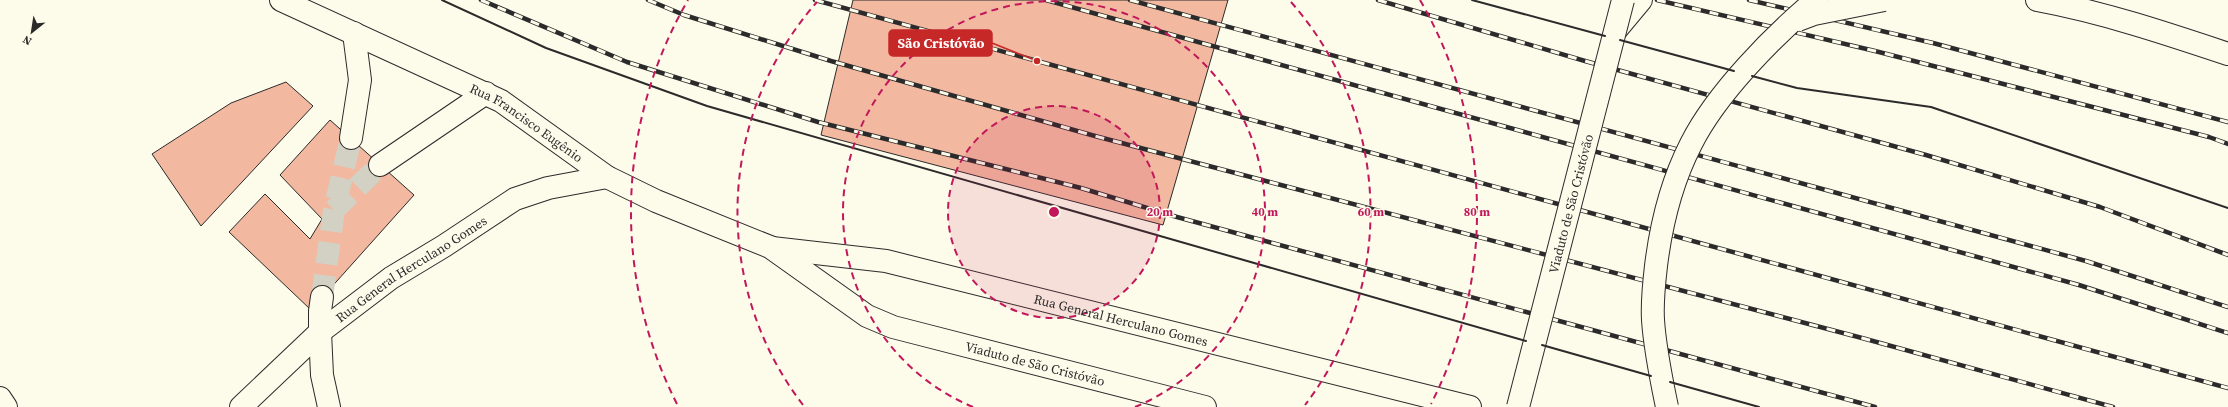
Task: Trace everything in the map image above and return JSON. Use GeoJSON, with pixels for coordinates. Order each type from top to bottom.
{"type":"FeatureCollection","features":[{"type":"Feature","properties":{"kind":"main road","name":"Rua Francisco Eugênio"},"geometry":{"type":"LineString","coordinates":[[281,0],[501,101],[607,177],[656,201],[770,247]]}},
{"type":"Feature","properties":{"kind":"main road","name":"Viaduto de São Cristóvão"},"geometry":{"type":"LineString","coordinates":[[1518,407],[1623,0]]}},
{"type":"Feature","properties":{"kind":"main road"},"geometry":{"type":"LineString","coordinates":[[1616,30],[1641,0]]}},
{"type":"Feature","properties":{"kind":"main road"},"geometry":{"type":"LineString","coordinates":[[1667,407],[1660,375],[1653,319],[1659,246],[1673,189],[1691,144],[1712,111],[1748,67],[1816,0]]}},
{"type":"Feature","properties":{"kind":"main road"},"geometry":{"type":"LineString","coordinates":[[1790,24],[1814,14],[1884,0]]}},
{"type":"Feature","properties":{"kind":"main road"},"geometry":{"type":"LineString","coordinates":[[2037,0],[2070,6],[2228,54]]}},
{"type":"Feature","properties":{"kind":"main road"},"geometry":{"type":"LineString","coordinates":[[351,138],[360,80],[354,33]]}},
{"type":"Feature","properties":{"kind":"main road"},"geometry":{"type":"LineString","coordinates":[[380,165],[486,93]]}},
{"type":"Feature","properties":{"kind":"main road","name":"Rua General Herculano Gomes"},"geometry":{"type":"LineString","coordinates":[[241,407],[320,332],[391,278],[444,246],[515,199],[548,188],[607,177]]}},
{"type":"Feature","properties":{"kind":"main road","name":"Viaduto de São Cristóvão"},"geometry":{"type":"LineString","coordinates":[[770,247],[867,316],[893,327],[1205,407]]}},
{"type":"Feature","properties":{"kind":"main road","name":"Rua General Herculano Gomes"},"geometry":{"type":"LineString","coordinates":[[770,247],[886,261],[1470,407]]}},
{"type":"Feature","properties":{"kind":"main road"},"geometry":{"type":"LineString","coordinates":[[322,297],[320,311],[322,375],[329,407]]}},
{"type":"Feature","properties":{"kind":"main road"},"geometry":{"type":"LineString","coordinates":[[0,398],[6,407]]}},
{"type":"Feature","properties":{"kind":"building"},"geometry":{"type":"Polygon","coordinates":[[[853,0],[1228,0],[1163,225],[821,135],[853,0]]]}},
{"type":"Feature","properties":{"kind":"building"},"geometry":{"type":"Polygon","coordinates":[[[286,82],[313,106],[201,226],[152,154],[231,103],[286,82]]]}},
{"type":"Feature","properties":{"kind":"building"},"geometry":{"type":"Polygon","coordinates":[[[330,120],[414,195],[311,310],[229,232],[265,194],[310,239],[322,219],[280,175],[330,120]]]}},
{"type":"Feature","properties":{"kind":"tunnel"},"geometry":{"type":"LineString","coordinates":[[322,297],[334,210],[351,138]]}},
{"type":"Feature","properties":{"kind":"tunnel"},"geometry":{"type":"LineString","coordinates":[[334,210],[380,165]]}},
{"type":"Feature","properties":{"kind":"railway"},"geometry":{"type":"LineString","coordinates":[[481,0],[627,62],[818,122],[1081,188],[1177,217],[1875,407]]}},
{"type":"Feature","properties":{"kind":"railway"},"geometry":{"type":"LineString","coordinates":[[648,0],[684,15],[831,61],[1095,136],[1862,338],[2113,407]]}},
{"type":"Feature","properties":{"kind":"railway"},"geometry":{"type":"LineString","coordinates":[[815,0],[2228,388]]}},
{"type":"Feature","properties":{"kind":"railway"},"geometry":{"type":"LineString","coordinates":[[1046,0],[2079,285],[2228,333]]}},
{"type":"Feature","properties":{"kind":"railway"},"geometry":{"type":"LineString","coordinates":[[1130,0],[2086,261],[2228,307]]}},
{"type":"Feature","properties":{"kind":"railway"},"geometry":{"type":"LineString","coordinates":[[1378,0],[1585,61],[1926,155],[2100,207],[2228,255]]}},
{"type":"Feature","properties":{"kind":"railway"},"geometry":{"type":"LineString","coordinates":[[1657,0],[1875,51],[2209,137],[2228,144]]}},
{"type":"Feature","properties":{"kind":"railway"},"geometry":{"type":"LineString","coordinates":[[1749,0],[1933,43],[2228,122]]}},
{"type":"Feature","properties":{"kind":"wall"},"geometry":{"type":"LineString","coordinates":[[442,0],[546,48],[707,106],[1526,341]]}},
{"type":"Feature","properties":{"kind":"wall"},"geometry":{"type":"LineString","coordinates":[[1472,0],[1605,36]]}},
{"type":"Feature","properties":{"kind":"wall"},"geometry":{"type":"LineString","coordinates":[[1620,40],[1734,71]]}},
{"type":"Feature","properties":{"kind":"wall"},"geometry":{"type":"LineString","coordinates":[[1752,76],[1797,88],[1931,107],[2228,208]]}},
{"type":"Feature","properties":{"kind":"wall"},"geometry":{"type":"LineString","coordinates":[[1542,345],[1651,376]]}},
{"type":"Feature","properties":{"kind":"wall"},"geometry":{"type":"LineString","coordinates":[[1670,382],[1759,407]]}},
{"type":"Feature","properties":{"kind":"place","name":"São Cristóvão"},"geometry":{"type":"Point","coordinates":[1037,61]}}]}
